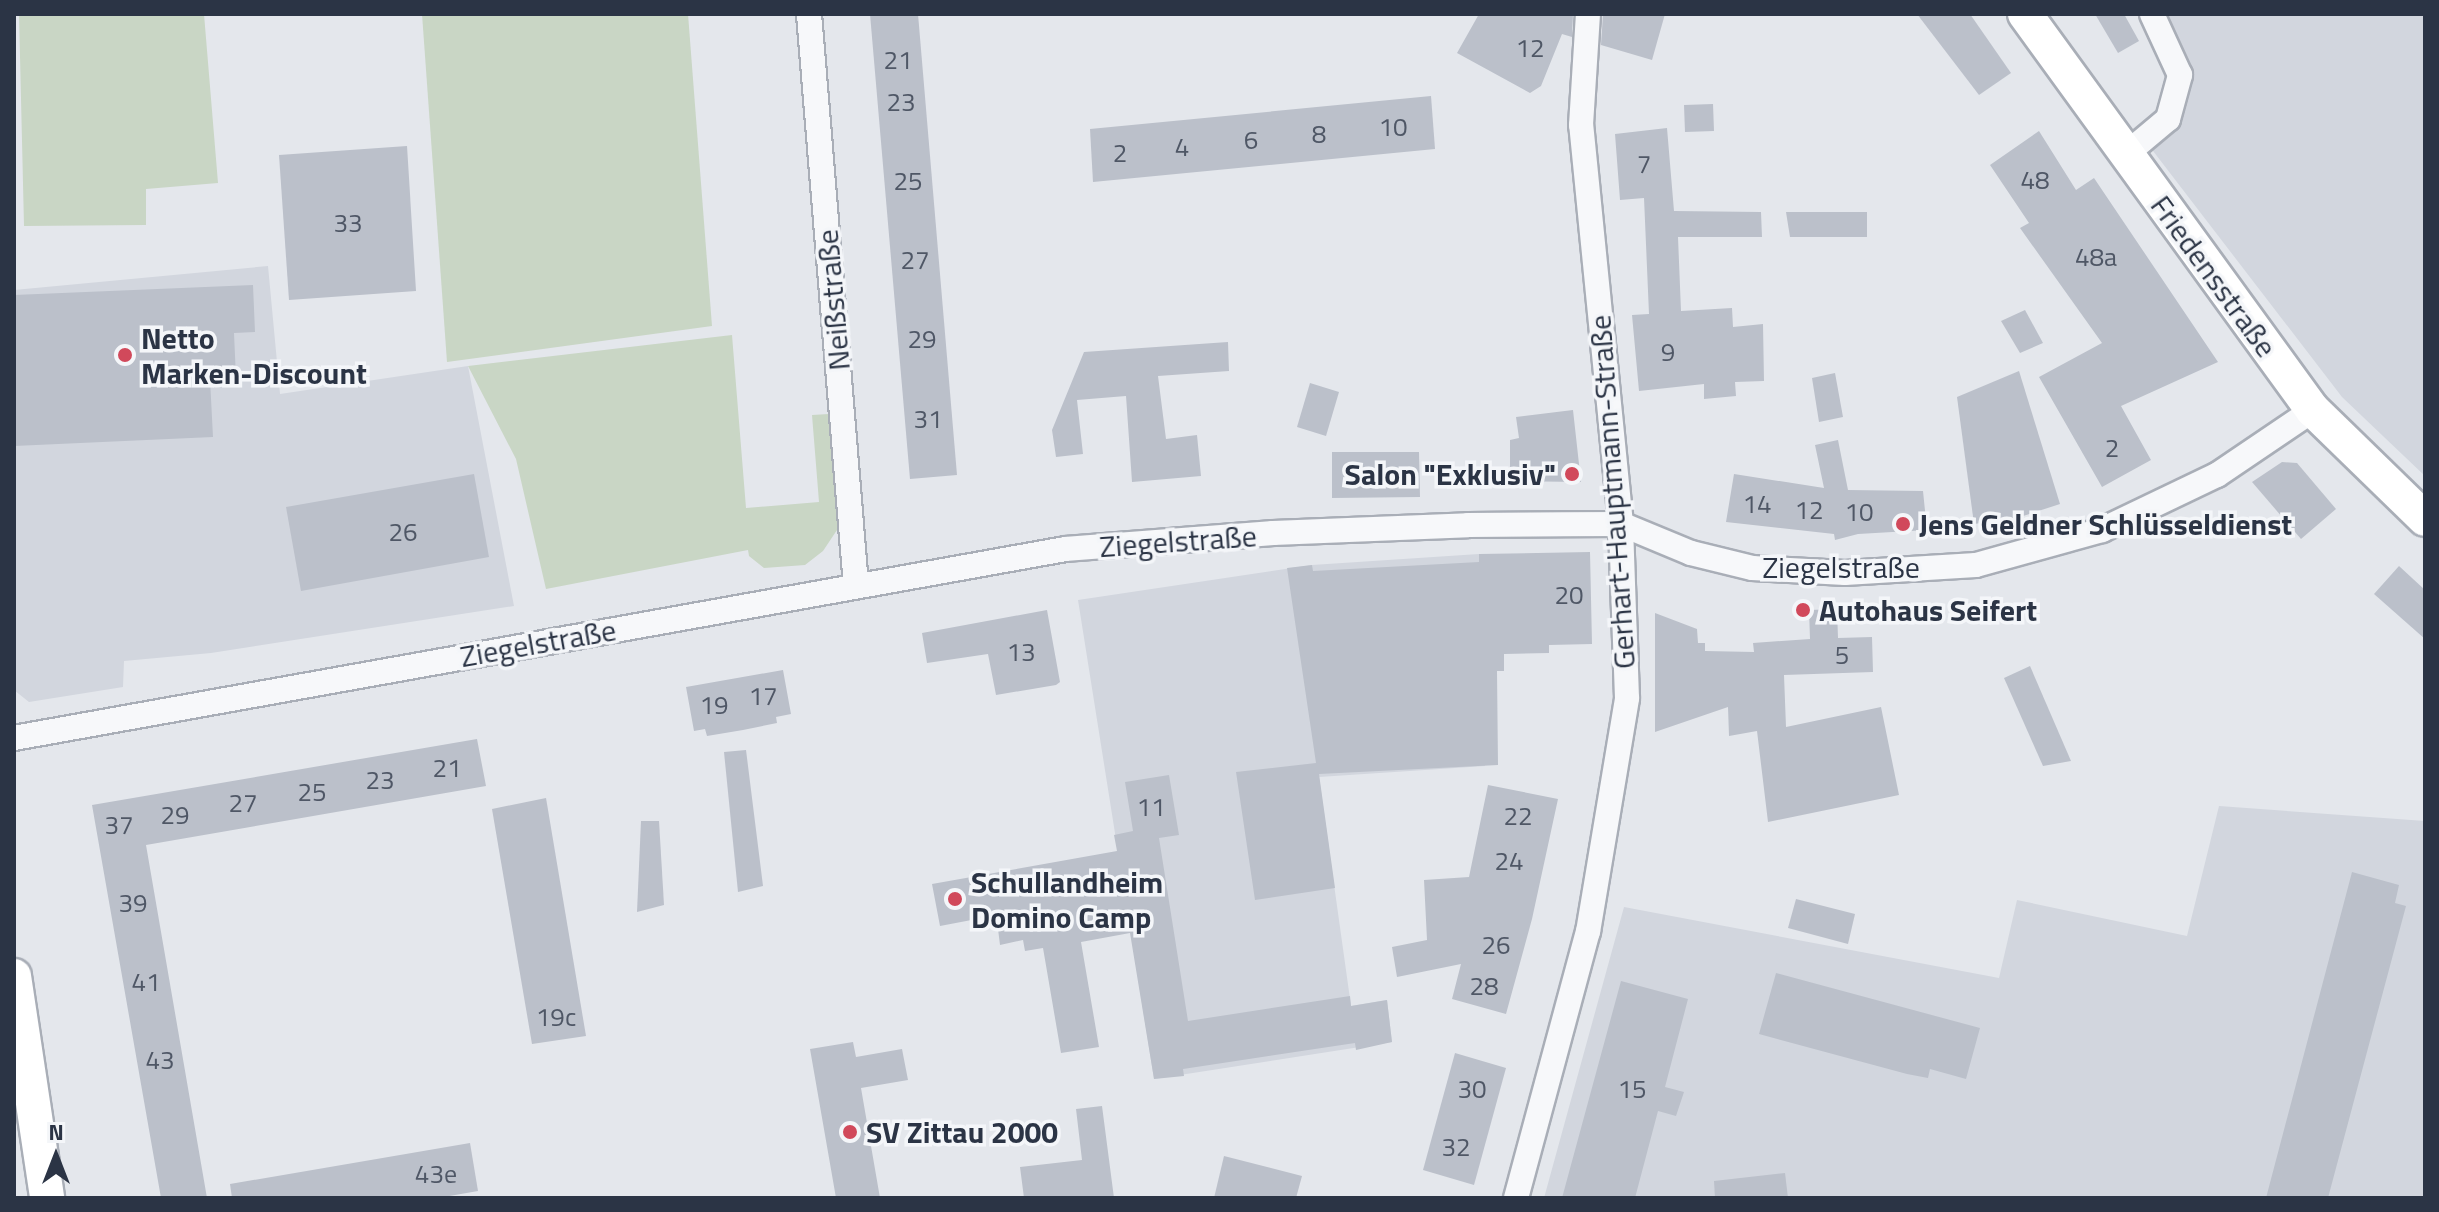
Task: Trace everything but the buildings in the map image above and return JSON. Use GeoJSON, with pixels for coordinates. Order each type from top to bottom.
{"type":"FeatureCollection","features":[{"type":"Feature","properties":{"kind":"main road","name":"Friedensstraße"},"geometry":{"type":"LineString","coordinates":[[2025,14],[2313,410],[2425,519]]}},
{"type":"Feature","properties":{"kind":"main road"},"geometry":{"type":"LineString","coordinates":[[14,976],[47,1198]]}},
{"type":"Feature","properties":{"kind":"street","name":"Neißstraße"},"geometry":{"type":"LineString","coordinates":[[809,14],[856,586]]}},
{"type":"Feature","properties":{"kind":"street","name":"Gerhart-Hauptmann-Straße"},"geometry":{"type":"LineString","coordinates":[[1516,1198],[1588,932],[1627,698],[1621,524],[1581,125],[1588,14]]}},
{"type":"Feature","properties":{"kind":"street"},"geometry":{"type":"LineString","coordinates":[[2125,155],[2168,119],[2180,75],[2152,14]]}},
{"type":"Feature","properties":{"kind":"street","name":"Ziegelstraße"},"geometry":{"type":"LineString","coordinates":[[14,738],[1080,548],[1273,533],[1468,525],[1621,524],[1691,553],[1752,568],[1845,573],[1976,565],[2102,530],[2217,475],[2313,410]]}},
{"type":"Feature","properties":{"kind":"shaded area"},"geometry":{"type":"Polygon","coordinates":[[[2157,14],[2425,14],[2425,476],[2342,397],[2150,147],[2176,117],[2157,14]]]}},
{"type":"Feature","properties":{"kind":"shaded area"},"geometry":{"type":"Polygon","coordinates":[[[268,266],[280,394],[468,366],[514,606],[211,653],[124,661],[123,687],[29,702],[14,690],[14,290],[268,266]]]}},
{"type":"Feature","properties":{"kind":"shaded area"},"geometry":{"type":"Polygon","coordinates":[[[1479,554],[1485,766],[1319,777],[1351,1006],[1387,1000],[1392,1042],[1154,1079],[1078,600],[1312,565],[1479,554]]]}},
{"type":"Feature","properties":{"kind":"shaded area"},"geometry":{"type":"Polygon","coordinates":[[[2219,806],[2425,821],[2425,1198],[1544,1198],[1624,907],[1999,978],[2017,900],[2187,936],[2219,806]]]}},
{"type":"Feature","properties":{"kind":"green space"},"geometry":{"type":"Polygon","coordinates":[[[19,14],[204,14],[218,183],[146,189],[146,225],[24,226],[19,14]]]}},
{"type":"Feature","properties":{"kind":"green space"},"geometry":{"type":"Polygon","coordinates":[[[422,14],[688,14],[712,326],[447,362],[422,14]]]}},
{"type":"Feature","properties":{"kind":"green space"},"geometry":{"type":"Polygon","coordinates":[[[732,335],[746,508],[819,502],[812,415],[829,414],[839,527],[823,551],[805,565],[764,568],[749,556],[748,550],[546,589],[516,459],[468,366],[732,335]]]}},
{"type":"Feature","properties":{"kind":"place","name":"Netto Marken-Discount"},"geometry":{"type":"Point","coordinates":[125,355]}},
{"type":"Feature","properties":{"kind":"place","name":"Salon \"Exklusiv\""},"geometry":{"type":"Point","coordinates":[1572,474]}},
{"type":"Feature","properties":{"kind":"place","name":"Jens Geldner Schlüsseldienst"},"geometry":{"type":"Point","coordinates":[1903,524]}},
{"type":"Feature","properties":{"kind":"place","name":"Autohaus Seifert"},"geometry":{"type":"Point","coordinates":[1803,610]}},
{"type":"Feature","properties":{"kind":"place","name":"Schullandheim Domino Camp"},"geometry":{"type":"Point","coordinates":[955,899]}},
{"type":"Feature","properties":{"kind":"place","name":"SV Zittau 2000"},"geometry":{"type":"Point","coordinates":[850,1132]}}]}
